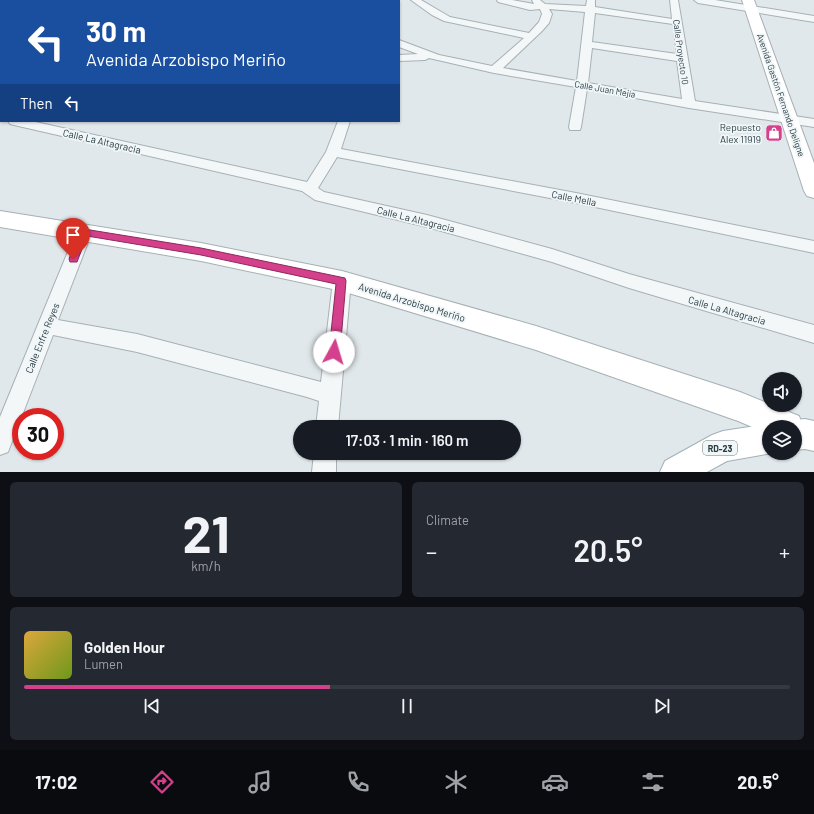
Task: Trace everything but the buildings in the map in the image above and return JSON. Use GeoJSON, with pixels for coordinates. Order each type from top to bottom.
{"type":"FeatureCollection","features":[{"type":"Feature","properties":{"kind":"street"},"geometry":{"type":"LineString","coordinates":[[415,0],[447,19],[530,36]]}},
{"type":"Feature","properties":{"kind":"street"},"geometry":{"type":"LineString","coordinates":[[501,0],[530,7],[591,5],[676,22]]}},
{"type":"Feature","properties":{"kind":"street"},"geometry":{"type":"LineString","coordinates":[[494,70],[544,23],[547,14],[544,6],[535,0]]}},
{"type":"Feature","properties":{"kind":"street","name":"Calle Proyecto 10"},"geometry":{"type":"LineString","coordinates":[[674,0],[681,58],[689,104]]}},
{"type":"Feature","properties":{"kind":"street"},"geometry":{"type":"LineString","coordinates":[[698,0],[750,4],[814,19]]}},
{"type":"Feature","properties":{"kind":"street","name":"Avenida Gastón Fernando Deligne"},"geometry":{"type":"LineString","coordinates":[[750,4],[788,120],[810,170],[814,191]]}},
{"type":"Feature","properties":{"kind":"street"},"geometry":{"type":"LineString","coordinates":[[575,127],[583,86],[591,5]]}},
{"type":"Feature","properties":{"kind":"street","name":"Calle Juan Mejía"},"geometry":{"type":"LineString","coordinates":[[400,43],[435,58],[494,70],[814,124]]}},
{"type":"Feature","properties":{"kind":"street"},"geometry":{"type":"LineString","coordinates":[[587,44],[681,58]]}},
{"type":"Feature","properties":{"kind":"street"},"geometry":{"type":"LineString","coordinates":[[400,58],[419,56],[435,58]]}},
{"type":"Feature","properties":{"kind":"street","name":"Calle La Altagracia"},"geometry":{"type":"LineString","coordinates":[[22,122],[310,189],[320,196],[427,221],[814,334]]}},
{"type":"Feature","properties":{"kind":"street"},"geometry":{"type":"LineString","coordinates":[[310,189],[333,152],[344,122]]}},
{"type":"Feature","properties":{"kind":"street","name":"Calle Mella"},"geometry":{"type":"LineString","coordinates":[[333,152],[576,198],[814,247]]}},
{"type":"Feature","properties":{"kind":"street","name":"Avenida Arzobispo Meriño"},"geometry":{"type":"LineString","coordinates":[[0,219],[201,252],[342,281],[536,338],[740,408],[770,420]]}},
{"type":"Feature","properties":{"kind":"street","name":"Calle Enfre Reyes"},"geometry":{"type":"LineString","coordinates":[[0,444],[84,232]]}},
{"type":"Feature","properties":{"kind":"street"},"geometry":{"type":"LineString","coordinates":[[328,420],[342,281]]}},
{"type":"Feature","properties":{"kind":"street"},"geometry":{"type":"LineString","coordinates":[[47,326],[137,343],[285,380],[330,395]]}},
{"type":"Feature","properties":{"kind":"street","name":"RD-23"},"geometry":{"type":"LineString","coordinates":[[676,472],[723,446],[762,440]]}},
{"type":"Feature","properties":{"kind":"street"},"geometry":{"type":"LineString","coordinates":[[324,472],[325,460]]}},
{"type":"Feature","properties":{"kind":"place","name":"Repuesto Alex 11919"},"geometry":{"type":"Point","coordinates":[774,133]}},
{"type":"Feature","properties":{"kind":"route"},"geometry":{"type":"LineString","coordinates":[[73,259],[84,232],[201,252],[342,281],[334,352]]}}]}
